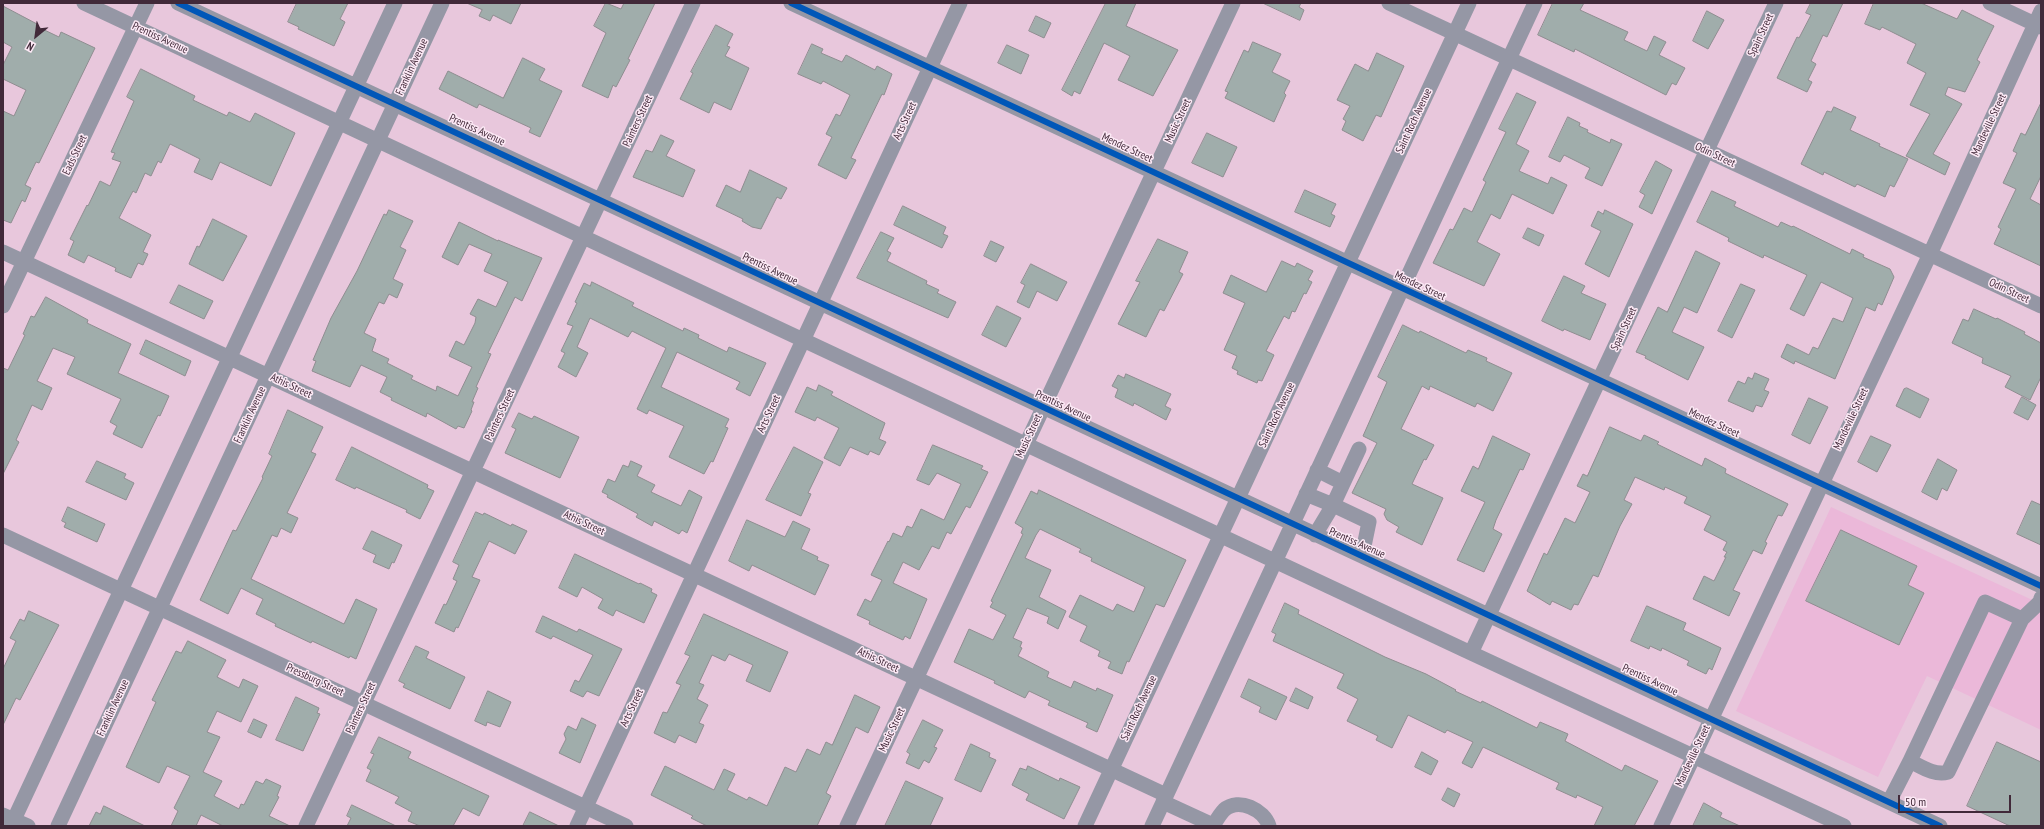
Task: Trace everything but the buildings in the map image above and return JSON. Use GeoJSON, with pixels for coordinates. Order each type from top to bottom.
{"type":"FeatureCollection","features":[{"type":"Feature","properties":{"kind":"street","name":"Prentiss Avenue"},"geometry":{"type":"LineString","coordinates":[[84,3],[584,236],[803,341],[1471,654],[1844,826]]}},
{"type":"Feature","properties":{"kind":"street","name":"Eads Street"},"geometry":{"type":"LineString","coordinates":[[3,306],[147,3]]}},
{"type":"Feature","properties":{"kind":"street","name":"Prentiss Avenue"},"geometry":{"type":"LineString","coordinates":[[178,3],[601,199],[820,304],[1938,825]]}},
{"type":"Feature","properties":{"kind":"street"},"geometry":{"type":"LineString","coordinates":[[28,826],[9,820],[121,590],[395,3]]}},
{"type":"Feature","properties":{"kind":"street","name":"Franklin Avenue"},"geometry":{"type":"LineString","coordinates":[[58,826],[442,3]]}},
{"type":"Feature","properties":{"kind":"street","name":"Painters Street"},"geometry":{"type":"LineString","coordinates":[[306,826],[694,3]]}},
{"type":"Feature","properties":{"kind":"street","name":"Mendez Street"},"geometry":{"type":"LineString","coordinates":[[791,3],[1155,172],[1401,289],[2041,586]]}},
{"type":"Feature","properties":{"kind":"street","name":"Arts Street"},"geometry":{"type":"LineString","coordinates":[[578,826],[960,3]]}},
{"type":"Feature","properties":{"kind":"street","name":"Music Street"},"geometry":{"type":"LineString","coordinates":[[847,826],[1042,407],[1155,172],[1233,3]]}},
{"type":"Feature","properties":{"kind":"street","name":"Odin Street"},"geometry":{"type":"LineString","coordinates":[[1390,3],[2041,306]]}},
{"type":"Feature","properties":{"kind":"street","name":"Saint Roch Avenue"},"geometry":{"type":"LineString","coordinates":[[1084,826],[1469,3]]}},
{"type":"Feature","properties":{"kind":"street"},"geometry":{"type":"LineString","coordinates":[[1152,826],[1535,3]]}},
{"type":"Feature","properties":{"kind":"street","name":"Spain Street"},"geometry":{"type":"LineString","coordinates":[[1471,654],[1776,3]]}},
{"type":"Feature","properties":{"kind":"street"},"geometry":{"type":"LineString","coordinates":[[1990,3],[2039,20]]}},
{"type":"Feature","properties":{"kind":"street","name":"Mandeville Street"},"geometry":{"type":"LineString","coordinates":[[1661,826],[1820,484],[1930,254],[2039,20]]}},
{"type":"Feature","properties":{"kind":"street","name":"Athis Street"},"geometry":{"type":"LineString","coordinates":[[3,252],[1111,769],[1213,826]]}},
{"type":"Feature","properties":{"kind":"street"},"geometry":{"type":"LineString","coordinates":[[1315,535],[1332,505],[1359,449]]}},
{"type":"Feature","properties":{"kind":"street"},"geometry":{"type":"LineString","coordinates":[[1317,470],[1343,483]]}},
{"type":"Feature","properties":{"kind":"street"},"geometry":{"type":"LineString","coordinates":[[1306,494],[1369,522],[1362,556]]}},
{"type":"Feature","properties":{"kind":"street","name":"Pressburg Street"},"geometry":{"type":"LineString","coordinates":[[3,535],[626,826]]}},
{"type":"Feature","properties":{"kind":"street"},"geometry":{"type":"LineString","coordinates":[[1910,761],[1934,772],[1942,774],[1948,772],[2022,619],[2040,602],[2041,598]]}},
{"type":"Feature","properties":{"kind":"street"},"geometry":{"type":"LineString","coordinates":[[1889,802],[1985,602],[2022,619]]}},
{"type":"Feature","properties":{"kind":"street"},"geometry":{"type":"LineString","coordinates":[[1213,826],[1224,810],[1235,806],[1246,805],[1260,813],[1269,826]]}},
{"type":"Feature","properties":{"kind":"shaded area"},"geometry":{"type":"Polygon","coordinates":[[[1831,507],[2041,604],[2041,730],[1927,676],[1878,777],[1736,711],[1831,507]]]}},
{"type":"Feature","properties":{"kind":"cycle path"},"geometry":{"type":"LineString","coordinates":[[178,3],[1940,826]]}},
{"type":"Feature","properties":{"kind":"cycle path"},"geometry":{"type":"LineString","coordinates":[[791,3],[2041,586]]}}]}
